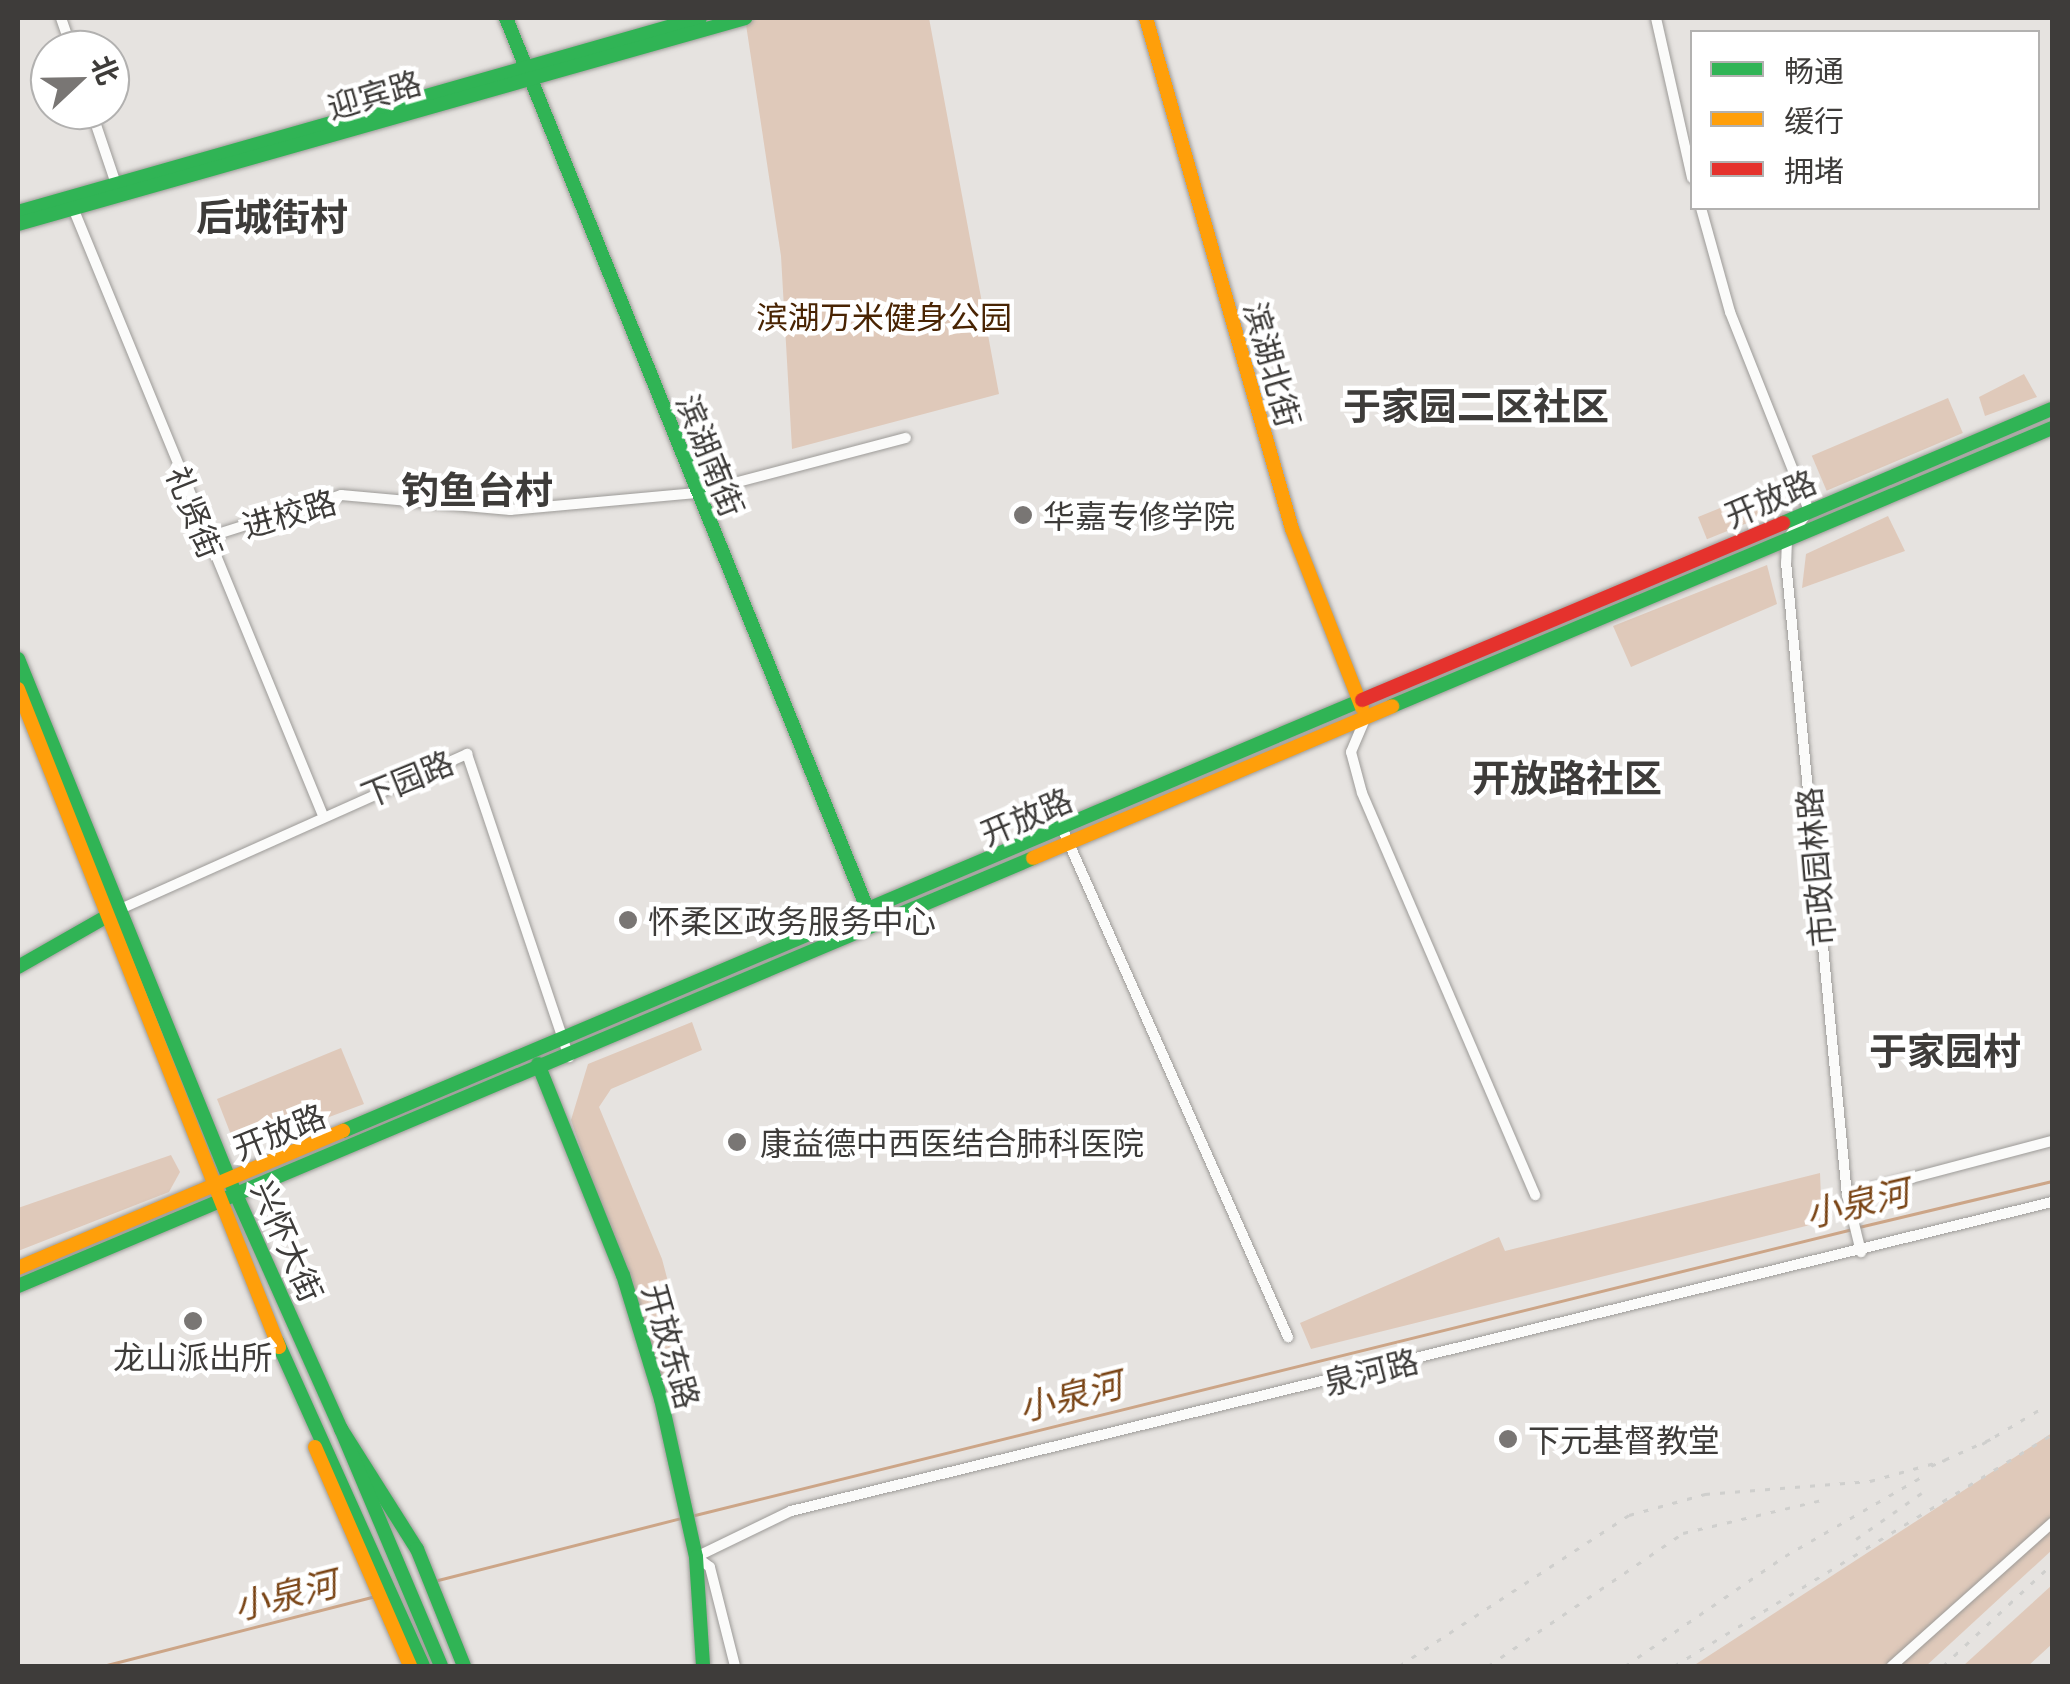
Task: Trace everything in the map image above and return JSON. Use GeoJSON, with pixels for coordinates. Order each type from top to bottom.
{"type":"FeatureCollection","features":[{"type":"Feature","properties":{"kind":"main road","name":"滨湖南街"},"geometry":{"type":"LineString","coordinates":[[506,18],[869,913]]}},
{"type":"Feature","properties":{"kind":"main road","name":"迎宾路"},"geometry":{"type":"LineString","coordinates":[[18,212],[700,18]]}},
{"type":"Feature","properties":{"kind":"main road","name":"迎宾路"},"geometry":{"type":"LineString","coordinates":[[18,224],[745,18]]}},
{"type":"Feature","properties":{"kind":"main road","name":"滨湖北街"},"geometry":{"type":"LineString","coordinates":[[1146,18],[1292,529],[1363,711]]}},
{"type":"Feature","properties":{"kind":"main road","name":"开放路"},"geometry":{"type":"LineString","coordinates":[[1363,711],[1809,510],[2052,409]]}},
{"type":"Feature","properties":{"kind":"main road","name":"开放路"},"geometry":{"type":"LineString","coordinates":[[18,1268],[227,1189],[537,1062],[1363,711],[2052,428]]}},
{"type":"Feature","properties":{"kind":"main road","name":"兴怀大街"},"geometry":{"type":"LineString","coordinates":[[18,659],[227,1189],[312,1440],[410,1666]]}},
{"type":"Feature","properties":{"kind":"main road","name":"兴怀大街"},"geometry":{"type":"LineString","coordinates":[[18,689],[116,911]]}},
{"type":"Feature","properties":{"kind":"main road","name":"开放路"},"geometry":{"type":"LineString","coordinates":[[567,1049],[869,913],[1066,837]]}},
{"type":"Feature","properties":{"kind":"main road"},"geometry":{"type":"LineString","coordinates":[[18,967],[116,911]]}},
{"type":"Feature","properties":{"kind":"main road","name":"开放东路"},"geometry":{"type":"LineString","coordinates":[[537,1062],[622,1275],[685,1500],[695,1550],[703,1666]]}},
{"type":"Feature","properties":{"kind":"main road","name":"开放路"},"geometry":{"type":"LineString","coordinates":[[18,1286],[227,1189]]}},
{"type":"Feature","properties":{"kind":"main road","name":"兴怀大街"},"geometry":{"type":"LineString","coordinates":[[227,1189],[341,1429],[417,1549],[464,1666]]}},
{"type":"Feature","properties":{"kind":"main road"},"geometry":{"type":"LineString","coordinates":[[278,1341],[423,1666]]}},
{"type":"Feature","properties":{"kind":"main road"},"geometry":{"type":"LineString","coordinates":[[341,1429],[441,1666]]}},
{"type":"Feature","properties":{"kind":"street"},"geometry":{"type":"LineString","coordinates":[[1656,18],[1690,169]]}},
{"type":"Feature","properties":{"kind":"street"},"geometry":{"type":"LineString","coordinates":[[98,130],[116,184]]}},
{"type":"Feature","properties":{"kind":"street","name":"礼贤街"},"geometry":{"type":"LineString","coordinates":[[74,208],[205,538],[322,813]]}},
{"type":"Feature","properties":{"kind":"street"},"geometry":{"type":"LineString","coordinates":[[1701,210],[1730,312],[1809,510],[1786,539]]}},
{"type":"Feature","properties":{"kind":"street","name":"进校路"},"geometry":{"type":"LineString","coordinates":[[205,538],[341,495],[510,510],[696,493],[906,438]]}},
{"type":"Feature","properties":{"kind":"street","name":"市政园林路"},"geometry":{"type":"LineString","coordinates":[[1786,539],[1847,1195],[1860,1246]]}},
{"type":"Feature","properties":{"kind":"street"},"geometry":{"type":"LineString","coordinates":[[1363,711],[1351,752],[1362,793],[1535,1195]]}},
{"type":"Feature","properties":{"kind":"street","name":"下园路"},"geometry":{"type":"LineString","coordinates":[[116,911],[322,813],[467,754],[567,1049]]}},
{"type":"Feature","properties":{"kind":"street"},"geometry":{"type":"LineString","coordinates":[[1066,837],[1288,1337]]}},
{"type":"Feature","properties":{"kind":"street"},"geometry":{"type":"LineString","coordinates":[[1847,1195],[2052,1142]]}},
{"type":"Feature","properties":{"kind":"street","name":"泉河路"},"geometry":{"type":"LineString","coordinates":[[695,1550],[791,1512],[1860,1246],[2052,1202]]}},
{"type":"Feature","properties":{"kind":"street"},"geometry":{"type":"LineString","coordinates":[[1892,1666],[2052,1523]]}},
{"type":"Feature","properties":{"kind":"street"},"geometry":{"type":"LineString","coordinates":[[695,1550],[710,1567],[736,1666]]}},
{"type":"Feature","properties":{"kind":"green space","name":"滨湖万米健身公园"},"geometry":{"type":"Polygon","coordinates":[[[745,18],[929,18],[999,394],[792,449],[781,256],[745,18]]]}},
{"type":"Feature","properties":{"kind":"green space"},"geometry":{"type":"Polygon","coordinates":[[[2024,374],[2037,397],[1985,416],[1979,397],[2024,374]]]}},
{"type":"Feature","properties":{"kind":"green space"},"geometry":{"type":"Polygon","coordinates":[[[1948,398],[1963,433],[1827,491],[1812,456],[1948,398]]]}},
{"type":"Feature","properties":{"kind":"green space"},"geometry":{"type":"Polygon","coordinates":[[[1787,481],[1796,503],[1707,539],[1698,517],[1787,481]]]}},
{"type":"Feature","properties":{"kind":"green space"},"geometry":{"type":"Polygon","coordinates":[[[1888,516],[1905,551],[1802,588],[1806,554],[1888,516]]]}},
{"type":"Feature","properties":{"kind":"green space"},"geometry":{"type":"Polygon","coordinates":[[[1767,565],[1777,604],[1631,667],[1613,626],[1767,565]]]}},
{"type":"Feature","properties":{"kind":"green space"},"geometry":{"type":"Polygon","coordinates":[[[692,1022],[702,1050],[611,1089],[599,1107],[662,1259],[698,1395],[669,1403],[571,1120],[588,1064],[692,1022]]]}},
{"type":"Feature","properties":{"kind":"green space"},"geometry":{"type":"Polygon","coordinates":[[[341,1048],[364,1104],[251,1146],[233,1140],[217,1099],[341,1048]]]}},
{"type":"Feature","properties":{"kind":"green space"},"geometry":{"type":"Polygon","coordinates":[[[171,1155],[180,1172],[169,1192],[18,1251],[18,1208],[171,1155]]]}},
{"type":"Feature","properties":{"kind":"green space"},"geometry":{"type":"Polygon","coordinates":[[[1820,1173],[1822,1222],[1311,1349],[1300,1323],[1499,1237],[1505,1251],[1820,1173]]]}},
{"type":"Feature","properties":{"kind":"green space"},"geometry":{"type":"Polygon","coordinates":[[[2052,1433],[2052,1550],[1926,1666],[1693,1666],[2052,1433]]]}},
{"type":"Feature","properties":{"kind":"green space"},"geometry":{"type":"Polygon","coordinates":[[[2052,1585],[2052,1644],[2028,1666],[1963,1666],[2052,1585]]]}},
{"type":"Feature","properties":{"kind":"waterway","name":"小泉河"},"geometry":{"type":"LineString","coordinates":[[1859,1227],[2052,1181]]}},
{"type":"Feature","properties":{"kind":"waterway","name":"小泉河"},"geometry":{"type":"LineString","coordinates":[[695,1515],[1852,1229]]}},
{"type":"Feature","properties":{"kind":"waterway","name":"小泉河"},"geometry":{"type":"LineString","coordinates":[[438,1580],[682,1518]]}},
{"type":"Feature","properties":{"kind":"waterway","name":"小泉河"},"geometry":{"type":"LineString","coordinates":[[103,1666],[372,1597]]}},
{"type":"Feature","properties":{"kind":"railway"},"geometry":{"type":"LineString","coordinates":[[1982,1444],[2042,1408]]}},
{"type":"Feature","properties":{"kind":"railway"},"geometry":{"type":"LineString","coordinates":[[1674,1666],[2052,1434]]}},
{"type":"Feature","properties":{"kind":"railway"},"geometry":{"type":"LineString","coordinates":[[1931,1466],[1995,1437]]}},
{"type":"Feature","properties":{"kind":"railway"},"geometry":{"type":"LineString","coordinates":[[1399,1666],[1629,1515],[1705,1494],[1870,1481],[1945,1460]]}},
{"type":"Feature","properties":{"kind":"railway"},"geometry":{"type":"LineString","coordinates":[[1625,1666],[1785,1556],[1925,1475]]}},
{"type":"Feature","properties":{"kind":"railway"},"geometry":{"type":"LineString","coordinates":[[1856,1539],[1930,1487]]}},
{"type":"Feature","properties":{"kind":"railway"},"geometry":{"type":"LineString","coordinates":[[1488,1666],[1683,1533],[1822,1500]]}},
{"type":"Feature","properties":{"kind":"railway"},"geometry":{"type":"LineString","coordinates":[[1943,1666],[2052,1564]]}},
{"type":"Feature","properties":{"kind":"traffic: fast"},"geometry":{"type":"LineString","coordinates":[[506,18],[869,913]]}},
{"type":"Feature","properties":{"kind":"traffic: fast"},"geometry":{"type":"LineString","coordinates":[[18,212],[700,18]]}},
{"type":"Feature","properties":{"kind":"traffic: fast"},"geometry":{"type":"LineString","coordinates":[[18,224],[745,18]]}},
{"type":"Feature","properties":{"kind":"traffic: fast"},"geometry":{"type":"LineString","coordinates":[[1783,523],[2052,409]]}},
{"type":"Feature","properties":{"kind":"traffic: fast"},"geometry":{"type":"LineString","coordinates":[[1392,706],[2052,428]]}},
{"type":"Feature","properties":{"kind":"traffic: fast"},"geometry":{"type":"LineString","coordinates":[[18,659],[230,1181],[341,1429],[417,1549],[464,1666]]}},
{"type":"Feature","properties":{"kind":"traffic: fast"},"geometry":{"type":"LineString","coordinates":[[343,1131],[1362,700]]}},
{"type":"Feature","properties":{"kind":"traffic: fast"},"geometry":{"type":"LineString","coordinates":[[18,1286],[1033,858]]}},
{"type":"Feature","properties":{"kind":"traffic: fast"},"geometry":{"type":"LineString","coordinates":[[18,967],[111,914]]}},
{"type":"Feature","properties":{"kind":"traffic: fast"},"geometry":{"type":"LineString","coordinates":[[538,1064],[623,1275],[661,1399],[696,1557],[703,1666]]}},
{"type":"Feature","properties":{"kind":"traffic: fast"},"geometry":{"type":"LineString","coordinates":[[277,1341],[423,1666]]}},
{"type":"Feature","properties":{"kind":"traffic: fast"},"geometry":{"type":"LineString","coordinates":[[341,1429],[441,1666]]}},
{"type":"Feature","properties":{"kind":"traffic: slow"},"geometry":{"type":"LineString","coordinates":[[1146,18],[1292,529],[1362,708]]}},
{"type":"Feature","properties":{"kind":"traffic: slow"},"geometry":{"type":"LineString","coordinates":[[18,689],[279,1347]]}},
{"type":"Feature","properties":{"kind":"traffic: slow"},"geometry":{"type":"LineString","coordinates":[[1033,858],[1392,706]]}},
{"type":"Feature","properties":{"kind":"traffic: slow"},"geometry":{"type":"LineString","coordinates":[[18,1268],[343,1131]]}},
{"type":"Feature","properties":{"kind":"traffic: slow"},"geometry":{"type":"LineString","coordinates":[[315,1447],[410,1666]]}},
{"type":"Feature","properties":{"kind":"traffic: jam"},"geometry":{"type":"LineString","coordinates":[[1362,700],[1783,523]]}},
{"type":"Feature","properties":{"kind":"place","name":"华嘉专修学院"},"geometry":{"type":"Point","coordinates":[1023,515]}},
{"type":"Feature","properties":{"kind":"place","name":"怀柔区政务服务中心"},"geometry":{"type":"Point","coordinates":[628,920]}},
{"type":"Feature","properties":{"kind":"place","name":"康益德中西医结合肺科医院"},"geometry":{"type":"Point","coordinates":[737,1142]}},
{"type":"Feature","properties":{"kind":"place","name":"龙山派出所"},"geometry":{"type":"Point","coordinates":[193,1321]}},
{"type":"Feature","properties":{"kind":"place","name":"下元基督教堂"},"geometry":{"type":"Point","coordinates":[1508,1439]}},
{"type":"Feature","properties":{"kind":"district","name":"后城街村"},"geometry":{"type":"Point","coordinates":[272,217]}},
{"type":"Feature","properties":{"kind":"district","name":"于家园二区社区"},"geometry":{"type":"Point","coordinates":[1476,406]}},
{"type":"Feature","properties":{"kind":"district","name":"钓鱼台村"},"geometry":{"type":"Point","coordinates":[477,490]}},
{"type":"Feature","properties":{"kind":"district","name":"开放路社区"},"geometry":{"type":"Point","coordinates":[1567,778]}},
{"type":"Feature","properties":{"kind":"district","name":"于家园村"},"geometry":{"type":"Point","coordinates":[1945,1051]}}]}
